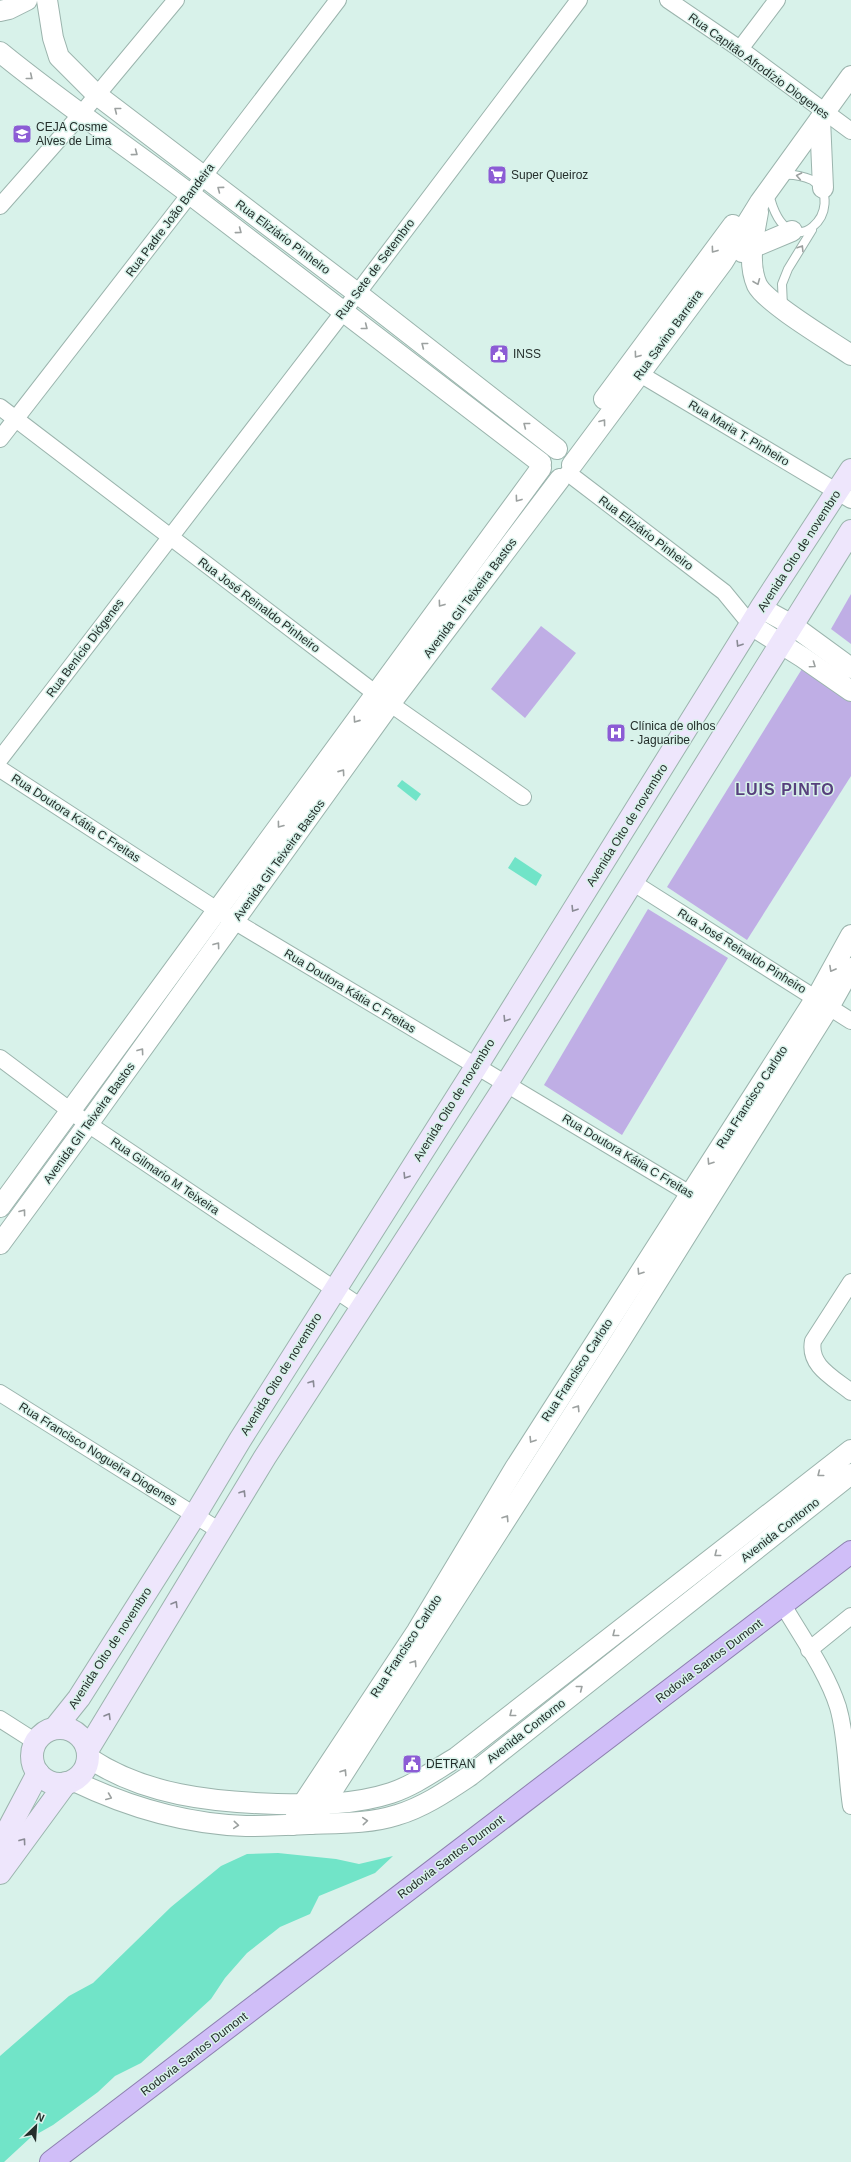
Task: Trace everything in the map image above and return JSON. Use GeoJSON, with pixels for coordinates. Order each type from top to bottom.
{"type":"FeatureCollection","features":[{"type":"Feature","properties":{"kind":"highway","name":"Rodovia Santos Dumont"},"geometry":{"type":"LineString","coordinates":[[51,2162],[851,1552]]}},
{"type":"Feature","properties":{"kind":"main road","name":"Avenida Oito de novembro"},"geometry":{"type":"LineString","coordinates":[[55,1728],[79,1698],[195,1515],[240,1440],[476,1067],[756,616],[844,496],[851,470]]}},
{"type":"Feature","properties":{"kind":"main road"},"geometry":{"type":"LineString","coordinates":[[0,1873],[70,1782],[81,1775],[86,1767],[88,1753],[265,1457],[507,1083],[851,531]]}},
{"type":"Feature","properties":{"kind":"main road"},"geometry":{"type":"LineString","coordinates":[[586,890],[616,908]]}},
{"type":"Feature","properties":{"kind":"main road"},"geometry":{"type":"LineString","coordinates":[[388,1204],[417,1221]]}},
{"type":"Feature","properties":{"kind":"main road"},"geometry":{"type":"LineString","coordinates":[[240,1440],[265,1457]]}},
{"type":"Feature","properties":{"kind":"main road"},"geometry":{"type":"LineString","coordinates":[[70,1782],[50,1782],[38,1773],[32,1757],[36,1742],[41,1735],[55,1728],[64,1727],[80,1734],[88,1753]]}},
{"type":"Feature","properties":{"kind":"main road"},"geometry":{"type":"LineString","coordinates":[[0,1845],[38,1773]]}},
{"type":"Feature","properties":{"kind":"street"},"geometry":{"type":"LineString","coordinates":[[0,10],[9,9],[27,0]]}},
{"type":"Feature","properties":{"kind":"street","name":"Rua Eliziário Pinheiro"},"geometry":{"type":"LineString","coordinates":[[47,0],[53,38],[59,57],[97,94],[357,293],[724,592],[756,616],[786,634],[851,668]]}},
{"type":"Feature","properties":{"kind":"street"},"geometry":{"type":"LineString","coordinates":[[0,206],[82,113],[176,0]]}},
{"type":"Feature","properties":{"kind":"street","name":"Rua Padre João Bandeira"},"geometry":{"type":"LineString","coordinates":[[0,439],[338,0]]}},
{"type":"Feature","properties":{"kind":"street","name":"Rua Sete de Setembro"},"geometry":{"type":"LineString","coordinates":[[170,537],[344,311],[579,0]]}},
{"type":"Feature","properties":{"kind":"street","name":"Rua Capitão Afrodízio Diogenes"},"geometry":{"type":"LineString","coordinates":[[668,0],[740,49],[822,116],[851,132]]}},
{"type":"Feature","properties":{"kind":"street"},"geometry":{"type":"LineString","coordinates":[[740,49],[777,0]]}},
{"type":"Feature","properties":{"kind":"street","name":"Rua Eliziário Pinheiro"},"geometry":{"type":"LineString","coordinates":[[0,52],[35,81],[82,113],[344,311],[541,465]]}},
{"type":"Feature","properties":{"kind":"street","name":"Rua Savino Barreira"},"geometry":{"type":"LineString","coordinates":[[564,463],[640,374],[722,262],[770,190],[851,76]]}},
{"type":"Feature","properties":{"kind":"street"},"geometry":{"type":"LineString","coordinates":[[822,116],[823,188]]}},
{"type":"Feature","properties":{"kind":"street","name":"Rua Savino Barreira"},"geometry":{"type":"LineString","coordinates":[[770,190],[752,248],[752,262],[758,287],[784,310],[851,355]]}},
{"type":"Feature","properties":{"kind":"street","name":"Rua Savino Barreira"},"geometry":{"type":"LineString","coordinates":[[564,463],[582,429],[726,233],[770,190]]}},
{"type":"Feature","properties":{"kind":"street"},"geometry":{"type":"LineString","coordinates":[[722,262],[792,231]]}},
{"type":"Feature","properties":{"kind":"street","name":"Rua Maria T. Pinheiro"},"geometry":{"type":"LineString","coordinates":[[640,374],[844,496]]}},
{"type":"Feature","properties":{"kind":"street","name":"Rua José Reinaldo Pinheiro"},"geometry":{"type":"LineString","coordinates":[[0,407],[382,698],[523,797]]}},
{"type":"Feature","properties":{"kind":"street","name":"Avenida GIl Teixeira Bastos"},"geometry":{"type":"LineString","coordinates":[[0,1244],[234,921],[317,791],[541,465],[545,454],[564,463],[382,698]]}},
{"type":"Feature","properties":{"kind":"street","name":"Rua Benício Diógenes"},"geometry":{"type":"LineString","coordinates":[[0,759],[170,537]]}},
{"type":"Feature","properties":{"kind":"street","name":"Rua Eliziário Pinheiro"},"geometry":{"type":"LineString","coordinates":[[786,634],[851,692]]}},
{"type":"Feature","properties":{"kind":"street","name":"Rua Doutora Kátia C Freitas"},"geometry":{"type":"LineString","coordinates":[[0,769],[218,909],[234,921],[476,1067],[507,1083],[698,1198]]}},
{"type":"Feature","properties":{"kind":"street","name":"Avenida GIl Teixeira Bastos"},"geometry":{"type":"LineString","coordinates":[[0,1207],[218,909],[317,791]]}},
{"type":"Feature","properties":{"kind":"street","name":"Rua José Reinaldo Pinheiro"},"geometry":{"type":"LineString","coordinates":[[632,882],[851,1021]]}},
{"type":"Feature","properties":{"kind":"street","name":"Rua Francisco Carloto"},"geometry":{"type":"LineString","coordinates":[[822,1002],[851,935]]}},
{"type":"Feature","properties":{"kind":"street","name":"Rua Francisco Carloto"},"geometry":{"type":"LineString","coordinates":[[311,1824],[482,1540],[546,1419],[698,1198],[822,1002],[851,968]]}},
{"type":"Feature","properties":{"kind":"street","name":"Rua Gilmario M Teixeira"},"geometry":{"type":"LineString","coordinates":[[0,1058],[70,1112],[361,1307]]}},
{"type":"Feature","properties":{"kind":"street","name":"Rua Francisco Carloto"},"geometry":{"type":"LineString","coordinates":[[292,1825],[302,1805],[417,1631],[562,1430],[698,1198]]}},
{"type":"Feature","properties":{"kind":"street"},"geometry":{"type":"LineString","coordinates":[[851,1282],[813,1341],[812,1354],[818,1366],[851,1392]]}},
{"type":"Feature","properties":{"kind":"street","name":"Rua Francisco Nogueira Diogenes"},"geometry":{"type":"LineString","coordinates":[[0,1393],[220,1531]]}},
{"type":"Feature","properties":{"kind":"street"},"geometry":{"type":"LineString","coordinates":[[546,1419],[562,1430]]}},
{"type":"Feature","properties":{"kind":"street","name":"Avenida Contorno"},"geometry":{"type":"LineString","coordinates":[[88,1753],[104,1768],[136,1782],[180,1795],[238,1803],[323,1805],[389,1794],[412,1785],[457,1757],[851,1450]]}},
{"type":"Feature","properties":{"kind":"street","name":"Avenida Contorno"},"geometry":{"type":"LineString","coordinates":[[70,1782],[133,1806],[167,1816],[200,1822],[245,1826],[367,1821],[395,1816],[423,1806],[471,1775],[851,1474]]}},
{"type":"Feature","properties":{"kind":"street"},"geometry":{"type":"LineString","coordinates":[[783,1605],[809,1650],[838,1706],[851,1806]]}},
{"type":"Feature","properties":{"kind":"street"},"geometry":{"type":"LineString","coordinates":[[809,1650],[851,1616]]}},
{"type":"Feature","properties":{"kind":"street"},"geometry":{"type":"LineString","coordinates":[[0,1719],[36,1742]]}},
{"type":"Feature","properties":{"kind":"street"},"geometry":{"type":"LineString","coordinates":[[457,1757],[471,1775]]}},
{"type":"Feature","properties":{"kind":"lane"},"geometry":{"type":"LineString","coordinates":[[784,310],[782,284],[788,269],[812,230],[825,217],[828,207],[827,196],[823,188],[807,178],[796,175],[770,190],[776,214],[784,225],[792,231],[804,232],[812,230]]}},
{"type":"Feature","properties":{"kind":"shaded area"},"geometry":{"type":"Polygon","coordinates":[[[851,594],[851,644],[831,629],[851,594]]]}},
{"type":"Feature","properties":{"kind":"shaded area"},"geometry":{"type":"Polygon","coordinates":[[[541,626],[576,653],[525,718],[491,689],[541,626]]]}},
{"type":"Feature","properties":{"kind":"shaded area"},"geometry":{"type":"Polygon","coordinates":[[[805,664],[851,699],[851,776],[747,940],[667,887],[805,664]]]}},
{"type":"Feature","properties":{"kind":"shaded area"},"geometry":{"type":"Polygon","coordinates":[[[402,780],[421,794],[416,801],[397,786],[402,780]]]}},
{"type":"Feature","properties":{"kind":"shaded area"},"geometry":{"type":"Polygon","coordinates":[[[515,857],[542,875],[536,886],[508,868],[515,857]]]}},
{"type":"Feature","properties":{"kind":"shaded area"},"geometry":{"type":"Polygon","coordinates":[[[648,909],[728,958],[622,1135],[544,1085],[648,909]]]}},
{"type":"Feature","properties":{"kind":"shaded area"},"geometry":{"type":"Polygon","coordinates":[[[278,1853],[336,1859],[359,1864],[393,1856],[375,1873],[319,1896],[310,1914],[280,1927],[247,1953],[225,1978],[211,1999],[141,2063],[115,2076],[98,2092],[53,2125],[30,2138],[4,2162],[0,2162],[0,2056],[69,1996],[93,1983],[171,1907],[221,1866],[247,1854],[278,1853]]]}},
{"type":"Feature","properties":{"kind":"place","name":"CEJA Cosme Alves de Lima"},"geometry":{"type":"Point","coordinates":[22,134]}},
{"type":"Feature","properties":{"kind":"place","name":"Super Queiroz"},"geometry":{"type":"Point","coordinates":[497,175]}},
{"type":"Feature","properties":{"kind":"place","name":"INSS"},"geometry":{"type":"Point","coordinates":[499,354]}},
{"type":"Feature","properties":{"kind":"place","name":"Clínica de olhos - Jaguaribe"},"geometry":{"type":"Point","coordinates":[616,733]}},
{"type":"Feature","properties":{"kind":"place","name":"DETRAN"},"geometry":{"type":"Point","coordinates":[412,1764]}},
{"type":"Feature","properties":{"kind":"district","name":"LUIS PINTO"},"geometry":{"type":"Point","coordinates":[785,789]}}]}
